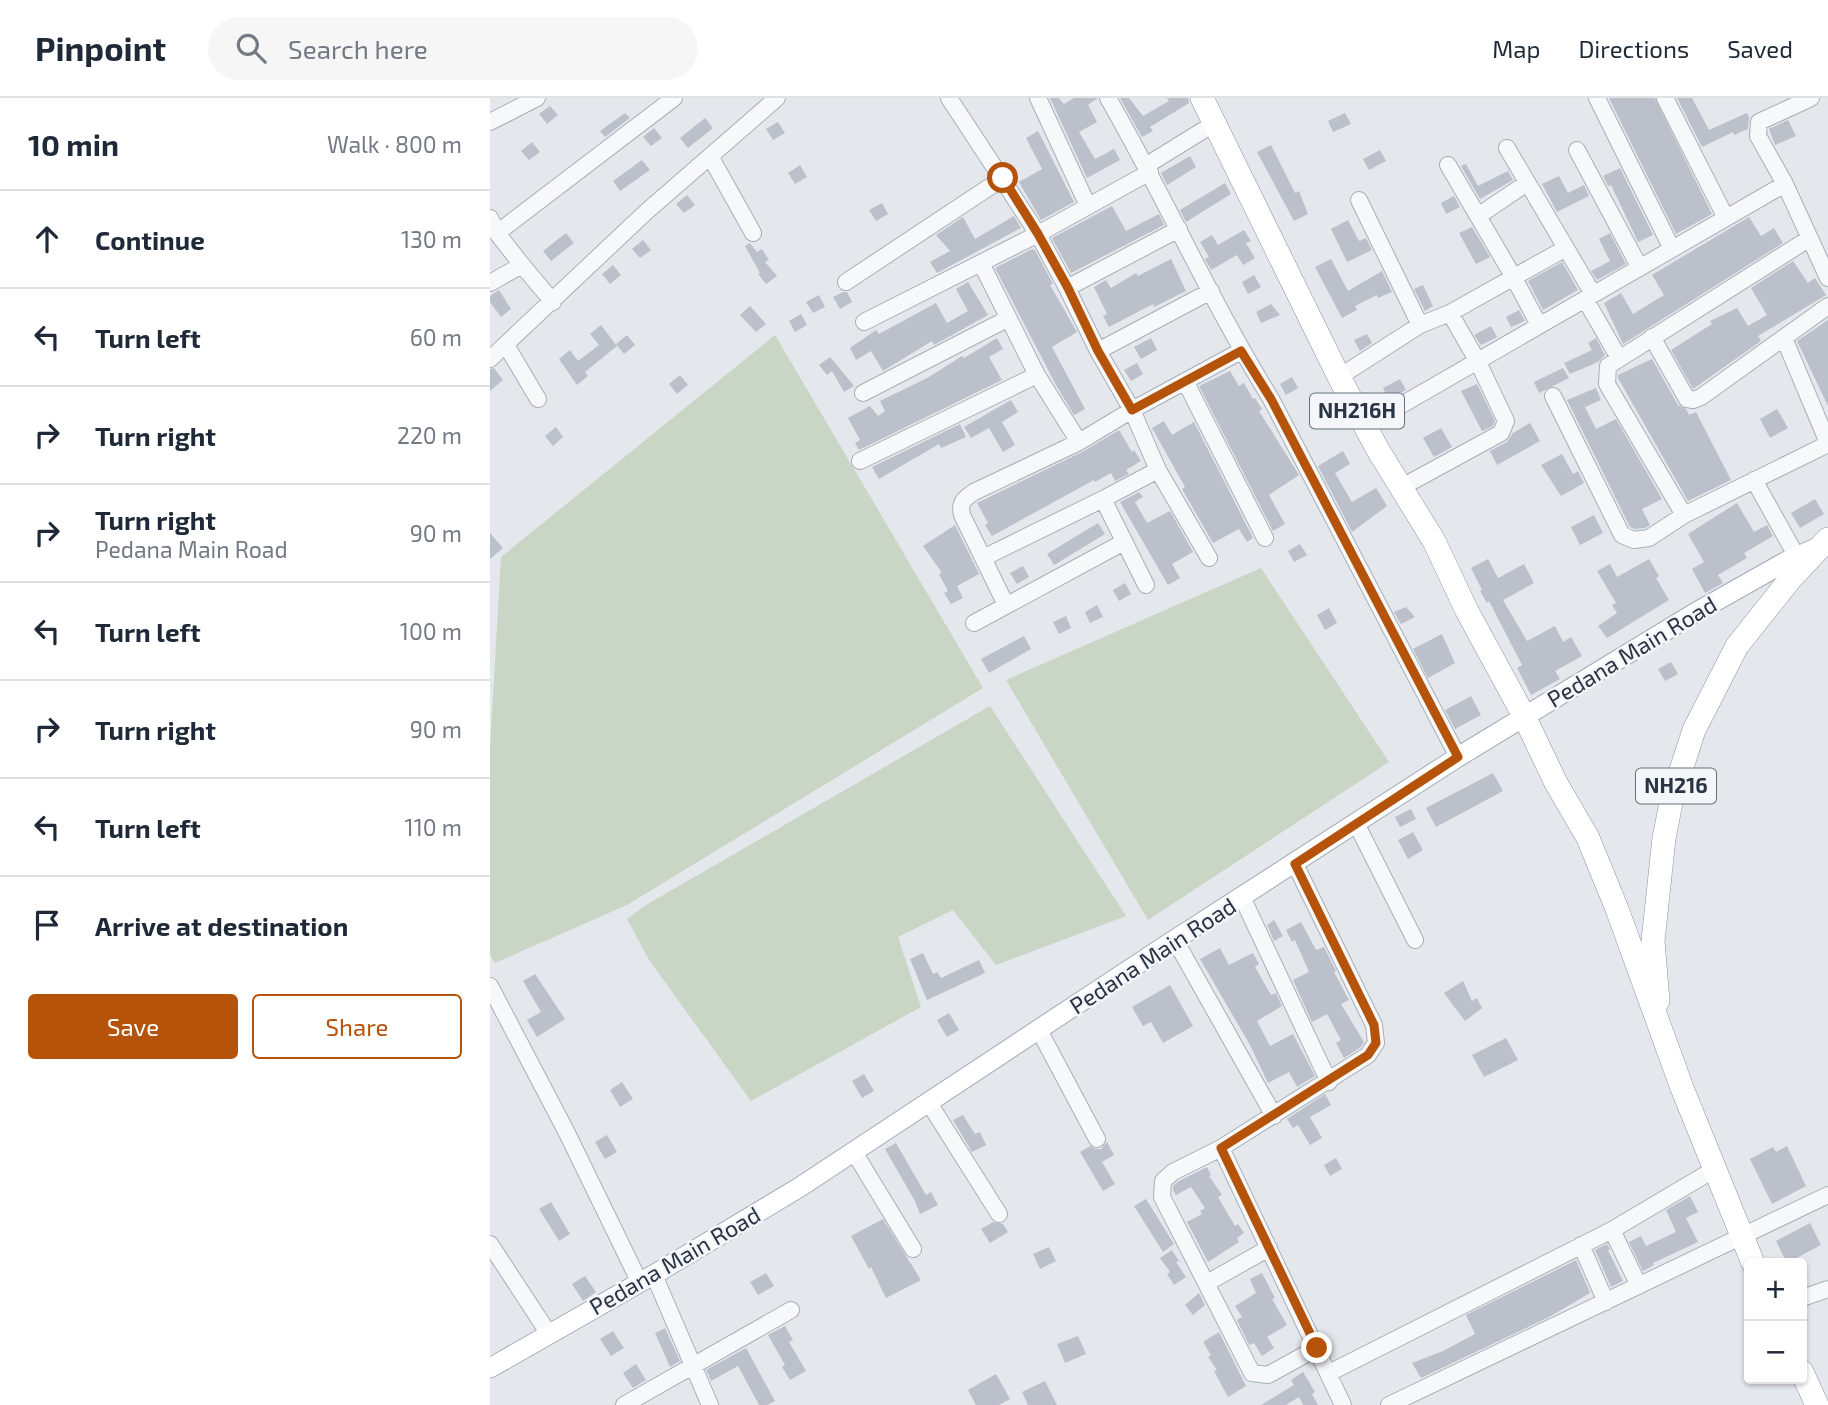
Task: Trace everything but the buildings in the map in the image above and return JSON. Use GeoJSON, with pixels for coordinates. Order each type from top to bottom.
{"type":"FeatureCollection","features":[{"type":"Feature","properties":{"kind":"highway","name":"NH216H"},"geometry":{"type":"LineString","coordinates":[[1202,98],[1339,377],[1400,488],[1443,559],[1556,783],[1588,838],[1660,1026]]}},
{"type":"Feature","properties":{"kind":"highway","name":"NH216"},"geometry":{"type":"LineString","coordinates":[[1751,1258],[1682,1088],[1660,1026],[1653,941],[1664,838],[1672,798],[1694,730],[1737,646],[1820,545]]}},
{"type":"Feature","properties":{"kind":"highway"},"geometry":{"type":"LineString","coordinates":[[1807,1383],[1817,1405]]}},
{"type":"Feature","properties":{"kind":"main road","name":"Pedana Main Road"},"geometry":{"type":"LineString","coordinates":[[490,1368],[647,1279],[800,1187],[1175,940],[1524,716],[1693,614],[1820,545]]}},
{"type":"Feature","properties":{"kind":"street"},"geometry":{"type":"LineString","coordinates":[[490,122],[537,98]]}},
{"type":"Feature","properties":{"kind":"street"},"geometry":{"type":"LineString","coordinates":[[553,302],[522,265],[494,225],[674,98]]}},
{"type":"Feature","properties":{"kind":"street"},"geometry":{"type":"LineString","coordinates":[[490,359],[646,212],[776,98]]}},
{"type":"Feature","properties":{"kind":"street"},"geometry":{"type":"LineString","coordinates":[[949,98],[1038,234],[1098,351],[1132,410],[1158,470],[1209,558]]}},
{"type":"Feature","properties":{"kind":"street"},"geometry":{"type":"LineString","coordinates":[[1038,98],[1088,206]]}},
{"type":"Feature","properties":{"kind":"street"},"geometry":{"type":"LineString","coordinates":[[1108,98],[1148,168],[1241,351],[1276,408],[1458,757]]}},
{"type":"Feature","properties":{"kind":"street"},"geometry":{"type":"LineString","coordinates":[[1597,98],[1672,249]]}},
{"type":"Feature","properties":{"kind":"street"},"geometry":{"type":"LineString","coordinates":[[1665,98],[1726,218]]}},
{"type":"Feature","properties":{"kind":"street"},"geometry":{"type":"LineString","coordinates":[[1811,98],[1759,122],[1758,136],[1785,184],[1828,278]]}},
{"type":"Feature","properties":{"kind":"street"},"geometry":{"type":"LineString","coordinates":[[864,322],[1088,206],[1215,123]]}},
{"type":"Feature","properties":{"kind":"street"},"geometry":{"type":"LineString","coordinates":[[1507,148],[1566,248],[1619,358]]}},
{"type":"Feature","properties":{"kind":"street"},"geometry":{"type":"LineString","coordinates":[[1577,150],[1640,268]]}},
{"type":"Feature","properties":{"kind":"street"},"geometry":{"type":"LineString","coordinates":[[710,156],[753,233]]}},
{"type":"Feature","properties":{"kind":"street"},"geometry":{"type":"LineString","coordinates":[[1448,165],[1539,326]]}},
{"type":"Feature","properties":{"kind":"street"},"geometry":{"type":"LineString","coordinates":[[846,282],[1003,178]]}},
{"type":"Feature","properties":{"kind":"street"},"geometry":{"type":"LineString","coordinates":[[1478,216],[1528,183]]}},
{"type":"Feature","properties":{"kind":"street"},"geometry":{"type":"LineString","coordinates":[[1365,426],[1785,184]]}},
{"type":"Feature","properties":{"kind":"street"},"geometry":{"type":"LineString","coordinates":[[1359,200],[1420,325]]}},
{"type":"Feature","properties":{"kind":"street"},"geometry":{"type":"LineString","coordinates":[[1068,288],[1179,229]]}},
{"type":"Feature","properties":{"kind":"street"},"geometry":{"type":"LineString","coordinates":[[1684,515],[1607,384],[1608,366],[1810,238]]}},
{"type":"Feature","properties":{"kind":"street"},"geometry":{"type":"LineString","coordinates":[[1339,377],[1420,325],[1450,313],[1566,248]]}},
{"type":"Feature","properties":{"kind":"street"},"geometry":{"type":"LineString","coordinates":[[981,263],[1037,375],[1079,442]]}},
{"type":"Feature","properties":{"kind":"street"},"geometry":{"type":"LineString","coordinates":[[490,283],[522,265]]}},
{"type":"Feature","properties":{"kind":"street"},"geometry":{"type":"LineString","coordinates":[[1098,351],[1211,292]]}},
{"type":"Feature","properties":{"kind":"street"},"geometry":{"type":"LineString","coordinates":[[1652,337],[1687,399],[1693,400],[1701,397],[1828,306]]}},
{"type":"Feature","properties":{"kind":"street"},"geometry":{"type":"LineString","coordinates":[[1400,488],[1501,433],[1505,428],[1506,421],[1478,362],[1450,313]]}},
{"type":"Feature","properties":{"kind":"street"},"geometry":{"type":"LineString","coordinates":[[863,393],[1007,319]]}},
{"type":"Feature","properties":{"kind":"street"},"geometry":{"type":"LineString","coordinates":[[1553,396],[1622,535],[1634,540],[1649,538],[1684,515],[1828,443],[1784,338]]}},
{"type":"Feature","properties":{"kind":"street"},"geometry":{"type":"LineString","coordinates":[[506,345],[538,399]]}},
{"type":"Feature","properties":{"kind":"street"},"geometry":{"type":"LineString","coordinates":[[1006,606],[962,514],[962,501],[974,492],[1079,442],[1241,351]]}},
{"type":"Feature","properties":{"kind":"street"},"geometry":{"type":"LineString","coordinates":[[860,461],[1037,375]]}},
{"type":"Feature","properties":{"kind":"street"},"geometry":{"type":"LineString","coordinates":[[1185,382],[1265,538]]}},
{"type":"Feature","properties":{"kind":"street"},"geometry":{"type":"LineString","coordinates":[[983,558],[1158,470]]}},
{"type":"Feature","properties":{"kind":"street"},"geometry":{"type":"LineString","coordinates":[[1754,480],[1820,545]]}},
{"type":"Feature","properties":{"kind":"street"},"geometry":{"type":"LineString","coordinates":[[1103,499],[1146,585]]}},
{"type":"Feature","properties":{"kind":"street"},"geometry":{"type":"LineString","coordinates":[[974,623],[1124,542]]}},
{"type":"Feature","properties":{"kind":"street"},"geometry":{"type":"LineString","coordinates":[[1356,823],[1415,940]]}},
{"type":"Feature","properties":{"kind":"street"},"geometry":{"type":"LineString","coordinates":[[1295,864],[1374,1025],[1376,1043],[1368,1055],[1329,1082],[1221,1148],[1173,1172],[1163,1181],[1162,1197],[1252,1373],[1268,1375],[1317,1348]]}},
{"type":"Feature","properties":{"kind":"street"},"geometry":{"type":"LineString","coordinates":[[1242,897],[1329,1082]]}},
{"type":"Feature","properties":{"kind":"street"},"geometry":{"type":"LineString","coordinates":[[1175,940],[1274,1116]]}},
{"type":"Feature","properties":{"kind":"street"},"geometry":{"type":"LineString","coordinates":[[490,986],[693,1366],[710,1405]]}},
{"type":"Feature","properties":{"kind":"street"},"geometry":{"type":"LineString","coordinates":[[1039,1030],[1097,1139]]}},
{"type":"Feature","properties":{"kind":"street"},"geometry":{"type":"LineString","coordinates":[[929,1103],[999,1214]]}},
{"type":"Feature","properties":{"kind":"street"},"geometry":{"type":"LineString","coordinates":[[1221,1148],[1343,1405]]}},
{"type":"Feature","properties":{"kind":"street"},"geometry":{"type":"LineString","coordinates":[[854,1152],[913,1249]]}},
{"type":"Feature","properties":{"kind":"street"},"geometry":{"type":"LineString","coordinates":[[1329,1373],[1612,1230],[1715,1169]]}},
{"type":"Feature","properties":{"kind":"street"},"geometry":{"type":"LineString","coordinates":[[1388,1405],[1828,1195]]}},
{"type":"Feature","properties":{"kind":"street"},"geometry":{"type":"LineString","coordinates":[[1612,1230],[1639,1286]]}},
{"type":"Feature","properties":{"kind":"street"},"geometry":{"type":"LineString","coordinates":[[490,1244],[549,1334]]}},
{"type":"Feature","properties":{"kind":"street"},"geometry":{"type":"LineString","coordinates":[[1581,1245],[1606,1302]]}},
{"type":"Feature","properties":{"kind":"street"},"geometry":{"type":"LineString","coordinates":[[1207,1283],[1269,1248]]}},
{"type":"Feature","properties":{"kind":"street"},"geometry":{"type":"LineString","coordinates":[[1807,1296],[1828,1289]]}},
{"type":"Feature","properties":{"kind":"street"},"geometry":{"type":"LineString","coordinates":[[624,1405],[792,1310]]}},
{"type":"Feature","properties":{"kind":"green space"},"geometry":{"type":"Polygon","coordinates":[[[775,335],[983,688],[627,905],[495,963],[490,955],[490,747],[501,557],[775,335]]]}},
{"type":"Feature","properties":{"kind":"green space"},"geometry":{"type":"Polygon","coordinates":[[[1261,568],[1389,762],[1148,920],[1006,680],[1261,568]]]}},
{"type":"Feature","properties":{"kind":"green space"},"geometry":{"type":"Polygon","coordinates":[[[990,706],[1126,916],[996,965],[953,910],[898,937],[921,1007],[751,1101],[649,960],[627,919],[646,905],[990,706]]]}},
{"type":"Feature","properties":{"kind":"route"},"geometry":{"type":"LineString","coordinates":[[1003,178],[1038,234],[1098,351],[1132,410],[1241,351],[1271,399],[1458,757],[1295,864],[1374,1025],[1376,1043],[1368,1055],[1329,1082],[1221,1148],[1317,1348]]}}]}
